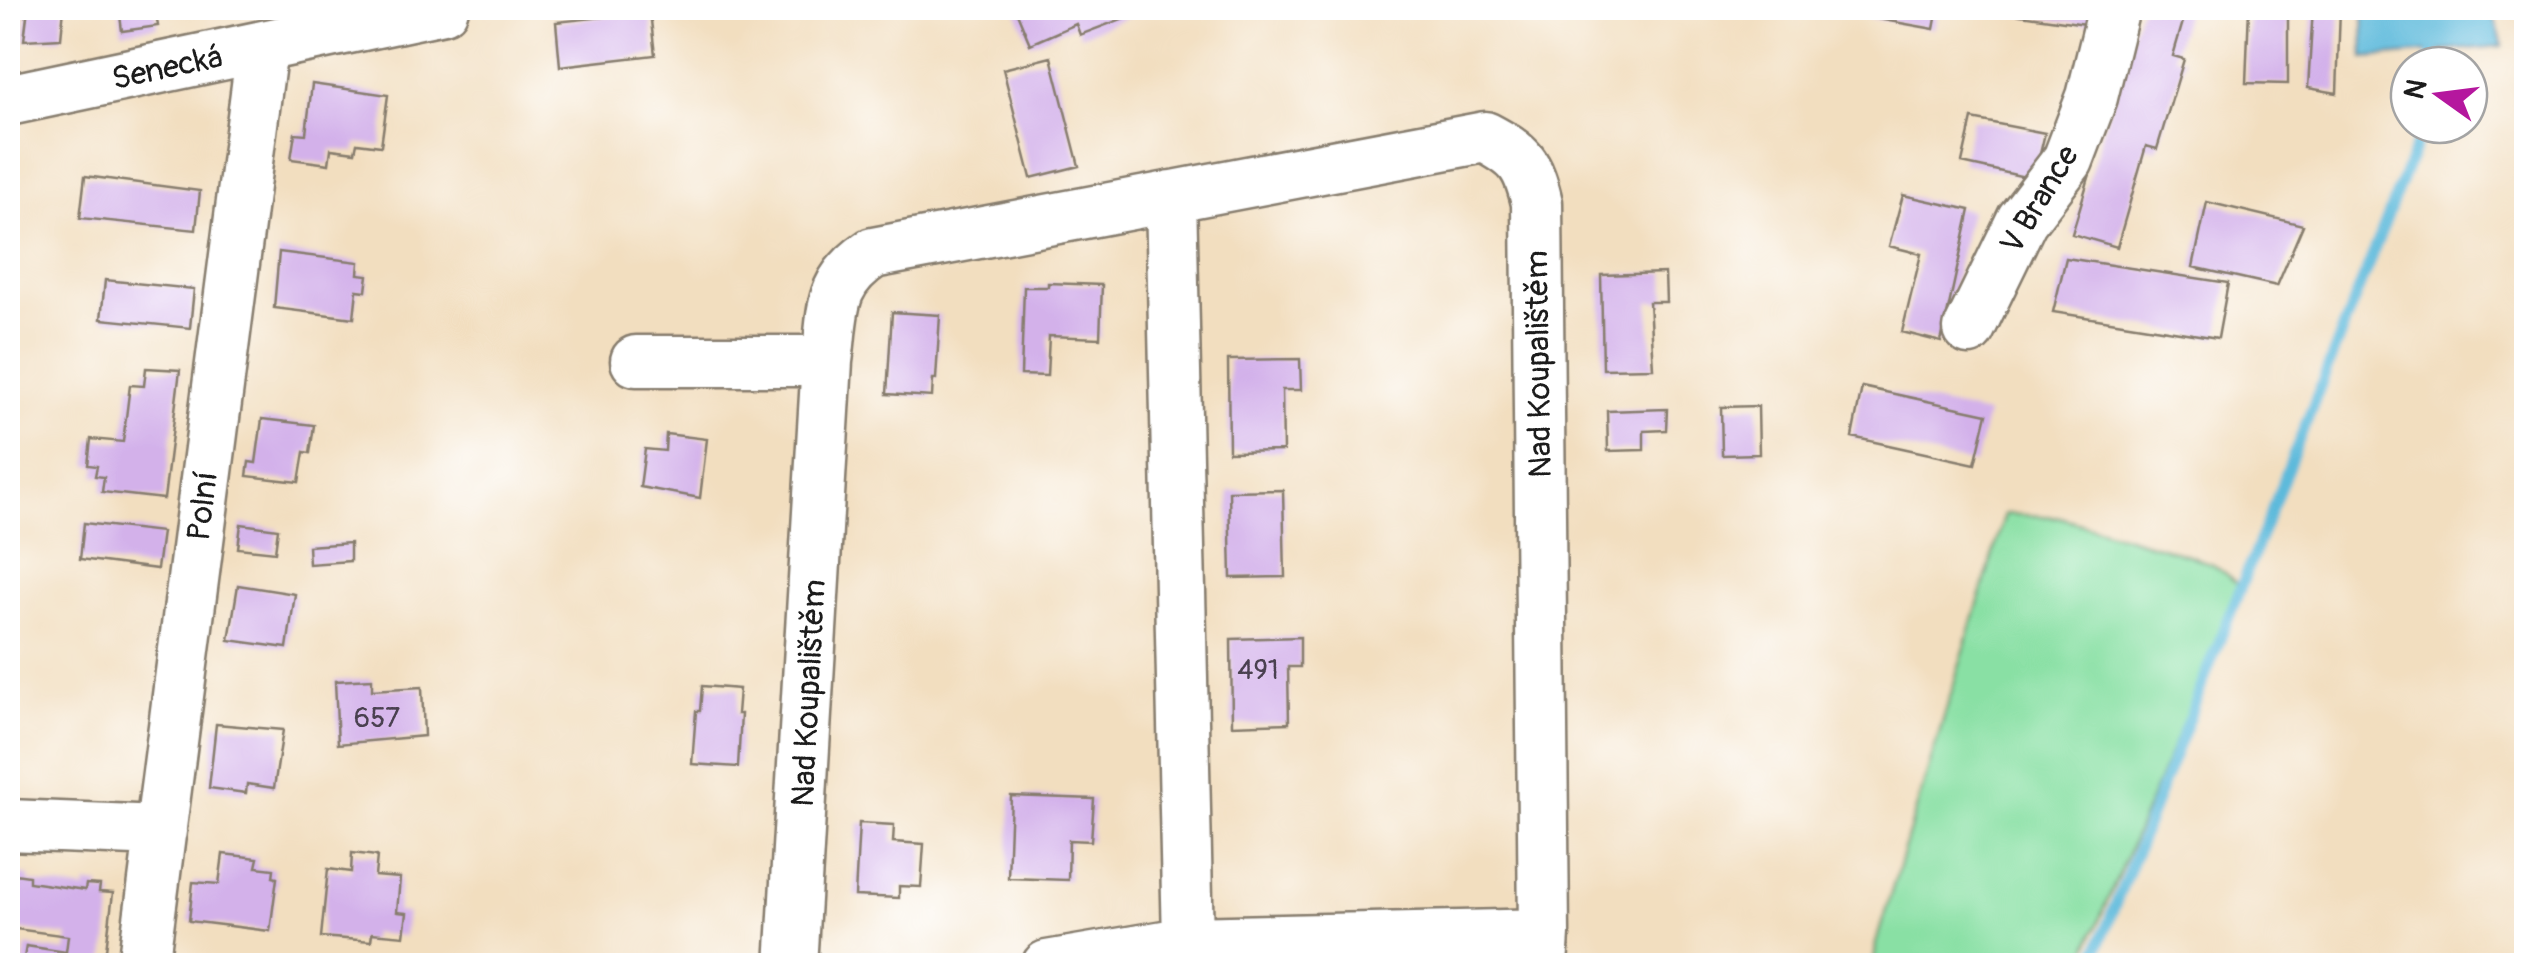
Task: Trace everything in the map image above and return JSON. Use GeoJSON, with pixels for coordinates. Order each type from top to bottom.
{"type":"FeatureCollection","features":[{"type":"Feature","properties":{"kind":"street","name":"Senecká"},"geometry":{"type":"LineString","coordinates":[[8,100],[444,8]]}},
{"type":"Feature","properties":{"kind":"street","name":"V Brance"},"geometry":{"type":"LineString","coordinates":[[1969,330],[2022,220],[2068,160],[2092,97],[2114,8]]}},
{"type":"Feature","properties":{"kind":"street","name":"Polní"},"geometry":{"type":"LineString","coordinates":[[143,966],[262,47]]}},
{"type":"Feature","properties":{"kind":"street","name":"Nad Koupalištěm"},"geometry":{"type":"LineString","coordinates":[[791,966],[828,361],[836,292],[849,268],[873,253],[1485,137],[1511,151],[1530,170],[1536,203],[1543,950],[1188,942],[1047,966]]}},
{"type":"Feature","properties":{"kind":"street"},"geometry":{"type":"LineString","coordinates":[[1171,196],[1188,942]]}},
{"type":"Feature","properties":{"kind":"street"},"geometry":{"type":"LineString","coordinates":[[636,362],[828,361]]}},
{"type":"Feature","properties":{"kind":"street"},"geometry":{"type":"LineString","coordinates":[[8,825],[160,832]]}},
{"type":"Feature","properties":{"kind":"green space"},"geometry":{"type":"Polygon","coordinates":[[[2005,514],[2060,517],[2191,556],[2212,564],[2241,586],[2080,965],[1874,965],[1876,943],[2005,514]]]}},
{"type":"Feature","properties":{"kind":"water"},"geometry":{"type":"Polygon","coordinates":[[[2363,8],[2492,8],[2503,46],[2389,45],[2389,56],[2364,58],[2363,8]]]}},
{"type":"Feature","properties":{"kind":"building"},"geometry":{"type":"Polygon","coordinates":[[[28,8],[64,8],[61,38],[24,40],[28,8]]]}},
{"type":"Feature","properties":{"kind":"building"},"geometry":{"type":"Polygon","coordinates":[[[119,8],[155,8],[158,26],[122,31],[119,8]]]}},
{"type":"Feature","properties":{"kind":"building"},"geometry":{"type":"Polygon","coordinates":[[[1015,8],[1143,11],[1080,35],[1076,24],[1030,44],[1015,8]]]}},
{"type":"Feature","properties":{"kind":"building"},"geometry":{"type":"Polygon","coordinates":[[[1862,8],[1938,8],[1934,29],[1861,16],[1862,8]]]}},
{"type":"Feature","properties":{"kind":"building"},"geometry":{"type":"Polygon","coordinates":[[[2014,8],[2094,8],[2093,25],[2013,14],[2014,8]]]}},
{"type":"Feature","properties":{"kind":"building"},"geometry":{"type":"Polygon","coordinates":[[[2140,8],[2187,8],[2173,56],[2184,59],[2157,149],[2146,146],[2117,247],[2072,234],[2140,8]]]}},
{"type":"Feature","properties":{"kind":"building"},"geometry":{"type":"Polygon","coordinates":[[[2249,8],[2288,8],[2288,84],[2246,83],[2249,8]]]}},
{"type":"Feature","properties":{"kind":"building"},"geometry":{"type":"Polygon","coordinates":[[[2313,8],[2340,8],[2337,93],[2308,88],[2313,8]]]}},
{"type":"Feature","properties":{"kind":"building"},"geometry":{"type":"Polygon","coordinates":[[[650,12],[655,55],[560,66],[556,22],[650,12]]]}},
{"type":"Feature","properties":{"kind":"building"},"geometry":{"type":"Polygon","coordinates":[[[1051,57],[1079,166],[1031,178],[1003,69],[1051,57]]]}},
{"type":"Feature","properties":{"kind":"building"},"geometry":{"type":"Polygon","coordinates":[[[312,84],[388,95],[381,146],[357,143],[355,152],[331,149],[329,164],[291,159],[295,133],[306,134],[312,84]]]}},
{"type":"Feature","properties":{"kind":"building"},"geometry":{"type":"Polygon","coordinates":[[[1972,119],[2045,133],[2034,179],[1962,163],[1972,119]]]}},
{"type":"Feature","properties":{"kind":"building"},"geometry":{"type":"Polygon","coordinates":[[[85,176],[200,191],[196,230],[80,218],[85,176]]]}},
{"type":"Feature","properties":{"kind":"building"},"geometry":{"type":"Polygon","coordinates":[[[1903,195],[1970,210],[1941,342],[1902,332],[1921,254],[1889,246],[1903,195]]]}},
{"type":"Feature","properties":{"kind":"building"},"geometry":{"type":"Polygon","coordinates":[[[2207,202],[2303,225],[2277,286],[2193,267],[2207,202]]]}},
{"type":"Feature","properties":{"kind":"building"},"geometry":{"type":"Polygon","coordinates":[[[279,252],[359,262],[358,274],[368,275],[366,291],[357,290],[354,318],[274,308],[279,252]]]}},
{"type":"Feature","properties":{"kind":"building"},"geometry":{"type":"Polygon","coordinates":[[[2066,258],[2228,283],[2218,338],[2053,312],[2066,258]]]}},
{"type":"Feature","properties":{"kind":"building"},"geometry":{"type":"Polygon","coordinates":[[[1665,273],[1666,302],[1649,302],[1653,368],[1603,369],[1601,275],[1665,273]]]}},
{"type":"Feature","properties":{"kind":"building"},"geometry":{"type":"Polygon","coordinates":[[[105,280],[194,289],[190,328],[101,319],[105,280]]]}},
{"type":"Feature","properties":{"kind":"building"},"geometry":{"type":"Polygon","coordinates":[[[1048,283],[1102,285],[1100,338],[1049,336],[1047,376],[1021,375],[1024,287],[1048,287],[1048,283]]]}},
{"type":"Feature","properties":{"kind":"building"},"geometry":{"type":"Polygon","coordinates":[[[892,312],[940,315],[932,397],[887,394],[892,312]]]}},
{"type":"Feature","properties":{"kind":"building"},"geometry":{"type":"Polygon","coordinates":[[[1300,359],[1301,390],[1282,390],[1283,451],[1229,452],[1228,360],[1300,359]]]}},
{"type":"Feature","properties":{"kind":"building"},"geometry":{"type":"Polygon","coordinates":[[[146,368],[180,370],[164,499],[102,492],[104,477],[95,476],[97,466],[88,465],[91,439],[123,442],[130,385],[144,386],[146,368]]]}},
{"type":"Feature","properties":{"kind":"building"},"geometry":{"type":"Polygon","coordinates":[[[1862,387],[1987,414],[1975,464],[1852,437],[1862,387]]]}},
{"type":"Feature","properties":{"kind":"building"},"geometry":{"type":"Polygon","coordinates":[[[1758,406],[1759,454],[1722,455],[1721,407],[1758,406]]]}},
{"type":"Feature","properties":{"kind":"building"},"geometry":{"type":"Polygon","coordinates":[[[1667,409],[1666,430],[1644,431],[1644,450],[1608,451],[1607,411],[1667,409]]]}},
{"type":"Feature","properties":{"kind":"building"},"geometry":{"type":"Polygon","coordinates":[[[262,419],[314,425],[310,453],[304,452],[299,482],[247,476],[249,462],[256,463],[262,419]]]}},
{"type":"Feature","properties":{"kind":"building"},"geometry":{"type":"Polygon","coordinates":[[[666,434],[707,439],[700,498],[640,487],[645,449],[665,451],[666,434]]]}},
{"type":"Feature","properties":{"kind":"building"},"geometry":{"type":"Polygon","coordinates":[[[1283,490],[1285,577],[1231,578],[1229,491],[1283,490]]]}},
{"type":"Feature","properties":{"kind":"building"},"geometry":{"type":"Polygon","coordinates":[[[84,523],[162,532],[157,569],[80,559],[84,523]]]}},
{"type":"Feature","properties":{"kind":"building"},"geometry":{"type":"Polygon","coordinates":[[[241,524],[278,529],[275,552],[238,548],[241,524]]]}},
{"type":"Feature","properties":{"kind":"building"},"geometry":{"type":"Polygon","coordinates":[[[350,543],[350,561],[309,564],[308,546],[350,543]]]}},
{"type":"Feature","properties":{"kind":"building"},"geometry":{"type":"Polygon","coordinates":[[[238,585],[295,594],[287,648],[229,640],[238,585]]]}},
{"type":"Feature","properties":{"kind":"building"},"geometry":{"type":"Polygon","coordinates":[[[1300,637],[1300,667],[1288,667],[1289,723],[1232,725],[1231,639],[1300,637]]]}},
{"type":"Feature","properties":{"kind":"building"},"geometry":{"type":"Polygon","coordinates":[[[372,679],[372,690],[422,687],[424,736],[338,744],[335,681],[372,679]]]}},
{"type":"Feature","properties":{"kind":"building"},"geometry":{"type":"Polygon","coordinates":[[[702,686],[739,689],[738,767],[692,764],[702,686]]]}},
{"type":"Feature","properties":{"kind":"building"},"geometry":{"type":"Polygon","coordinates":[[[216,724],[283,730],[274,788],[247,784],[246,793],[209,788],[216,724]]]}},
{"type":"Feature","properties":{"kind":"building"},"geometry":{"type":"Polygon","coordinates":[[[1011,796],[1094,799],[1091,841],[1069,840],[1068,880],[1008,878],[1011,796]]]}},
{"type":"Feature","properties":{"kind":"building"},"geometry":{"type":"Polygon","coordinates":[[[859,823],[894,825],[893,842],[924,844],[921,887],[899,886],[899,898],[855,896],[859,823]]]}},
{"type":"Feature","properties":{"kind":"building"},"geometry":{"type":"Polygon","coordinates":[[[352,853],[377,856],[375,876],[400,878],[397,912],[407,913],[404,936],[372,933],[371,941],[321,937],[328,869],[351,872],[352,853]]]}},
{"type":"Feature","properties":{"kind":"building"},"geometry":{"type":"Polygon","coordinates":[[[223,854],[258,858],[256,867],[274,869],[273,877],[277,878],[270,931],[189,921],[193,882],[219,884],[223,854]]]}},
{"type":"Feature","properties":{"kind":"building"},"geometry":{"type":"Polygon","coordinates":[[[8,873],[29,876],[29,882],[85,890],[86,884],[100,885],[99,892],[113,893],[104,966],[23,964],[26,946],[66,952],[68,936],[8,928],[8,873]]]}},
{"type":"Feature","properties":{"kind":"waterway"},"geometry":{"type":"LineString","coordinates":[[2434,45],[2435,40]]}},
{"type":"Feature","properties":{"kind":"waterway"},"geometry":{"type":"LineString","coordinates":[[2091,966],[2416,145]]}}]}
